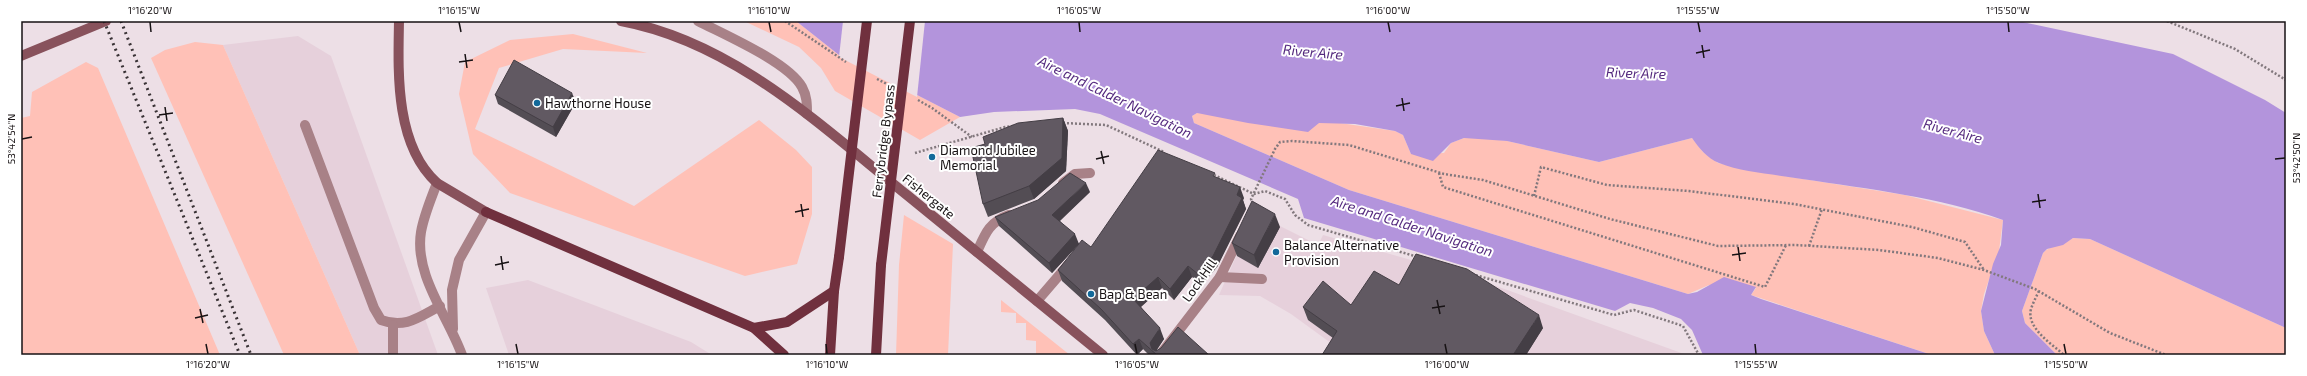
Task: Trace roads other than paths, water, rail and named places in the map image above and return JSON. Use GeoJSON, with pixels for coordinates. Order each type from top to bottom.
{"type":"FeatureCollection","features":[{"type":"Feature","properties":{"kind":"main road"},"geometry":{"type":"LineString","coordinates":[[21,56],[106,21]]}},
{"type":"Feature","properties":{"kind":"main road"},"geometry":{"type":"LineString","coordinates":[[399,21],[398,65],[404,118],[412,147],[431,177],[437,183],[486,212],[754,328],[784,355]]}},
{"type":"Feature","properties":{"kind":"main road","name":"Fishergate"},"geometry":{"type":"LineString","coordinates":[[626,21],[656,30],[704,48],[751,75],[807,114],[1103,355]]}},
{"type":"Feature","properties":{"kind":"main road"},"geometry":{"type":"LineString","coordinates":[[830,355],[834,291],[840,257],[867,21]]}},
{"type":"Feature","properties":{"kind":"main road","name":"Ferrybridge Bypass"},"geometry":{"type":"LineString","coordinates":[[876,355],[881,265],[910,21]]}},
{"type":"Feature","properties":{"kind":"main road"},"geometry":{"type":"LineString","coordinates":[[754,328],[787,322],[834,291]]}},
{"type":"Feature","properties":{"kind":"street"},"geometry":{"type":"LineString","coordinates":[[698,21],[778,64],[793,76],[802,86],[807,98],[807,114]]}},
{"type":"Feature","properties":{"kind":"street"},"geometry":{"type":"LineString","coordinates":[[305,125],[374,308],[381,320],[393,325],[411,321],[440,306]]}},
{"type":"Feature","properties":{"kind":"street"},"geometry":{"type":"LineString","coordinates":[[1054,191],[1069,177],[1083,172],[1090,173]]}},
{"type":"Feature","properties":{"kind":"street"},"geometry":{"type":"LineString","coordinates":[[437,183],[421,233],[421,259],[430,288],[453,331],[462,355]]}},
{"type":"Feature","properties":{"kind":"street"},"geometry":{"type":"LineString","coordinates":[[453,331],[452,290],[459,260],[486,212]]}},
{"type":"Feature","properties":{"kind":"street"},"geometry":{"type":"LineString","coordinates":[[977,252],[988,227],[998,219],[1017,212]]}},
{"type":"Feature","properties":{"kind":"street","name":"Lock Hill"},"geometry":{"type":"LineString","coordinates":[[1160,355],[1220,277],[1250,214]]}},
{"type":"Feature","properties":{"kind":"street"},"geometry":{"type":"LineString","coordinates":[[1037,301],[1075,256]]}},
{"type":"Feature","properties":{"kind":"street"},"geometry":{"type":"LineString","coordinates":[[1220,277],[1262,279]]}},
{"type":"Feature","properties":{"kind":"street"},"geometry":{"type":"LineString","coordinates":[[393,325],[393,355]]}},
{"type":"Feature","properties":{"kind":"water"},"geometry":{"type":"Polygon","coordinates":[[[796,21],[2018,21],[2173,54],[2265,100],[2286,113],[2286,328],[2090,239],[2073,238],[2063,245],[2047,249],[2043,253],[2022,311],[2025,323],[2057,355],[1995,355],[1984,331],[1981,311],[1993,264],[2001,245],[2003,220],[1979,212],[1954,205],[1904,195],[1739,169],[1719,163],[1707,156],[1692,138],[1599,162],[1507,141],[1464,138],[1451,143],[1433,161],[1411,154],[1403,135],[1395,131],[1355,124],[1319,123],[1308,132],[1248,123],[1197,113],[1192,116],[1194,123],[1349,190],[1688,294],[1697,292],[1724,277],[1756,287],[1751,295],[1761,299],[1932,355],[1703,355],[1692,330],[1681,319],[1653,308],[1630,303],[1615,311],[1304,218],[1298,199],[1100,114],[1075,109],[994,112],[960,117],[839,55],[796,21]]]}},
{"type":"Feature","properties":{"kind":"railway"},"geometry":{"type":"LineString","coordinates":[[104,21],[240,355]]}},
{"type":"Feature","properties":{"kind":"railway"},"geometry":{"type":"LineString","coordinates":[[121,21],[251,355]]}},
{"type":"Feature","properties":{"kind":"place","name":"Hawthorne House"},"geometry":{"type":"Point","coordinates":[537,103]}},
{"type":"Feature","properties":{"kind":"place","name":"Diamond Jubilee Memorial"},"geometry":{"type":"Point","coordinates":[932,157]}},
{"type":"Feature","properties":{"kind":"place","name":"Balance Alternative Provision"},"geometry":{"type":"Point","coordinates":[1276,252]}},
{"type":"Feature","properties":{"kind":"place","name":"Bap & Bean"},"geometry":{"type":"Point","coordinates":[1091,294]}},
{"type":"Feature","properties":{"kind":"water label","name":"River Aire"},"geometry":{"type":"Point","coordinates":[1313,52]}},
{"type":"Feature","properties":{"kind":"water label","name":"River Aire"},"geometry":{"type":"Point","coordinates":[1636,73]}},
{"type":"Feature","properties":{"kind":"water label","name":"Aire and Calder Navigation"},"geometry":{"type":"Point","coordinates":[1115,97]}},
{"type":"Feature","properties":{"kind":"water label","name":"River Aire"},"geometry":{"type":"Point","coordinates":[1953,131]}},
{"type":"Feature","properties":{"kind":"water label","name":"Aire and Calder Navigation"},"geometry":{"type":"Point","coordinates":[1412,226]}}]}
